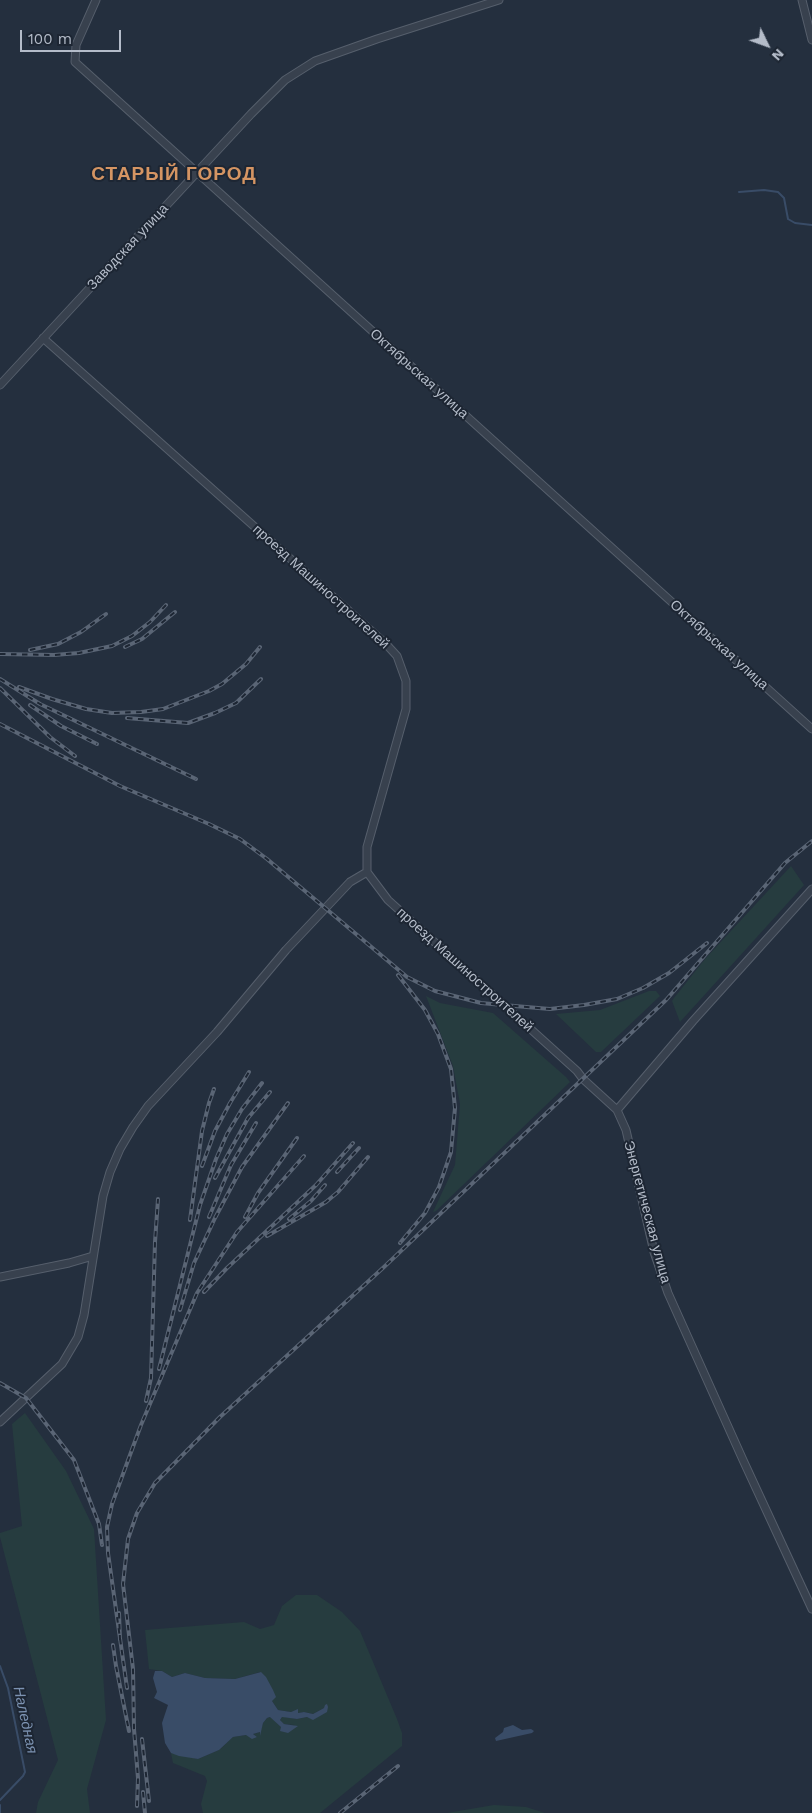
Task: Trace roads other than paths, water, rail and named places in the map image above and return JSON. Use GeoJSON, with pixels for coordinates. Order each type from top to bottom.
{"type":"FeatureCollection","features":[{"type":"Feature","properties":{"kind":"street","name":"Октябрьская улица"},"geometry":{"type":"LineString","coordinates":[[96,0],[76,45],[76,62],[812,729]]}},
{"type":"Feature","properties":{"kind":"street","name":"Заводская улица"},"geometry":{"type":"LineString","coordinates":[[0,385],[285,80],[315,61],[376,39],[499,0]]}},
{"type":"Feature","properties":{"kind":"street"},"geometry":{"type":"LineString","coordinates":[[802,0],[812,40]]}},
{"type":"Feature","properties":{"kind":"street","name":"проезд Машиностроителей"},"geometry":{"type":"LineString","coordinates":[[43,338],[386,644],[397,656],[406,681],[406,709],[367,847],[367,872],[388,900],[577,1071],[617,1110]]}},
{"type":"Feature","properties":{"kind":"street"},"geometry":{"type":"LineString","coordinates":[[0,1422],[62,1364],[78,1337],[84,1315],[103,1196],[110,1172],[120,1149],[133,1127],[148,1106],[217,1032],[279,958],[350,882],[367,872]]}},
{"type":"Feature","properties":{"kind":"street"},"geometry":{"type":"LineString","coordinates":[[617,1110],[693,1021],[812,889]]}},
{"type":"Feature","properties":{"kind":"street","name":"Энергетическая улица"},"geometry":{"type":"LineString","coordinates":[[617,1110],[626,1130],[654,1252],[668,1293],[742,1460],[812,1609]]}},
{"type":"Feature","properties":{"kind":"street"},"geometry":{"type":"LineString","coordinates":[[0,1277],[69,1264],[94,1256]]}},
{"type":"Feature","properties":{"kind":"water"},"geometry":{"type":"Polygon","coordinates":[[[155,1671],[162,1671],[172,1677],[185,1673],[205,1678],[235,1679],[261,1672],[273,1690],[276,1697],[272,1701],[278,1710],[291,1712],[298,1709],[298,1713],[313,1714],[324,1708],[327,1704],[327,1712],[313,1720],[307,1717],[297,1719],[282,1717],[280,1720],[284,1724],[298,1726],[288,1733],[280,1731],[281,1727],[270,1717],[263,1723],[260,1736],[260,1732],[253,1734],[257,1737],[252,1739],[246,1735],[233,1737],[219,1750],[198,1759],[179,1756],[171,1753],[165,1743],[162,1723],[168,1705],[154,1698],[157,1692],[153,1678],[155,1671]]]}},
{"type":"Feature","properties":{"kind":"water"},"geometry":{"type":"Polygon","coordinates":[[[513,1725],[522,1730],[531,1729],[534,1731],[496,1741],[495,1738],[503,1732],[504,1728],[513,1725]]]}},
{"type":"Feature","properties":{"kind":"waterway"},"geometry":{"type":"LineString","coordinates":[[739,192],[764,190],[778,192],[784,198],[788,219],[795,223],[812,225]]}},
{"type":"Feature","properties":{"kind":"waterway","name":"Наледная"},"geometry":{"type":"LineString","coordinates":[[0,1666],[8,1688],[25,1772],[0,1800]]}},
{"type":"Feature","properties":{"kind":"waterway","name":"Наледная"},"geometry":{"type":"LineString","coordinates":[[0,1805],[0,1813]]}},
{"type":"Feature","properties":{"kind":"railway"},"geometry":{"type":"LineString","coordinates":[[0,654],[54,655],[79,653],[112,646],[132,636],[150,622],[166,605]]}},
{"type":"Feature","properties":{"kind":"railway"},"geometry":{"type":"LineString","coordinates":[[125,647],[142,639],[175,612]]}},
{"type":"Feature","properties":{"kind":"railway"},"geometry":{"type":"LineString","coordinates":[[30,650],[58,644],[81,632],[106,614]]}},
{"type":"Feature","properties":{"kind":"railway"},"geometry":{"type":"LineString","coordinates":[[19,687],[86,709],[112,713],[163,709],[222,684],[246,664],[260,647]]}},
{"type":"Feature","properties":{"kind":"railway"},"geometry":{"type":"LineString","coordinates":[[0,679],[40,704],[196,779]]}},
{"type":"Feature","properties":{"kind":"railway"},"geometry":{"type":"LineString","coordinates":[[127,718],[188,723],[236,703],[261,679]]}},
{"type":"Feature","properties":{"kind":"railway"},"geometry":{"type":"LineString","coordinates":[[0,688],[50,737],[75,756]]}},
{"type":"Feature","properties":{"kind":"railway"},"geometry":{"type":"LineString","coordinates":[[30,705],[61,726],[97,744]]}},
{"type":"Feature","properties":{"kind":"railway"},"geometry":{"type":"LineString","coordinates":[[0,724],[120,786],[240,839],[267,859],[407,977],[435,991],[481,1003],[550,1009],[584,1005],[617,999],[643,988],[669,973],[707,943]]}},
{"type":"Feature","properties":{"kind":"railway"},"geometry":{"type":"LineString","coordinates":[[137,1806],[138,1778],[134,1729],[133,1669],[123,1584],[128,1539],[137,1513],[155,1483],[220,1417],[384,1267],[666,1000],[785,863],[812,841]]}},
{"type":"Feature","properties":{"kind":"railway"},"geometry":{"type":"LineString","coordinates":[[398,975],[425,1010],[438,1034],[451,1069],[455,1108],[451,1152],[439,1187],[425,1213],[400,1243]]}},
{"type":"Feature","properties":{"kind":"railway"},"geometry":{"type":"LineString","coordinates":[[202,1166],[215,1131],[249,1072]]}},
{"type":"Feature","properties":{"kind":"railway"},"geometry":{"type":"LineString","coordinates":[[159,1369],[200,1205],[216,1159],[227,1134],[242,1109],[262,1083]]}},
{"type":"Feature","properties":{"kind":"railway"},"geometry":{"type":"LineString","coordinates":[[190,1220],[202,1131],[214,1089]]}},
{"type":"Feature","properties":{"kind":"railway"},"geometry":{"type":"LineString","coordinates":[[215,1178],[248,1118],[270,1092]]}},
{"type":"Feature","properties":{"kind":"railway"},"geometry":{"type":"LineString","coordinates":[[180,1310],[194,1263],[215,1218],[242,1167],[288,1103]]}},
{"type":"Feature","properties":{"kind":"railway"},"geometry":{"type":"LineString","coordinates":[[209,1217],[231,1165],[256,1123]]}},
{"type":"Feature","properties":{"kind":"railway"},"geometry":{"type":"LineString","coordinates":[[245,1217],[258,1193],[297,1138]]}},
{"type":"Feature","properties":{"kind":"railway"},"geometry":{"type":"LineString","coordinates":[[204,1292],[316,1185],[353,1143]]}},
{"type":"Feature","properties":{"kind":"railway"},"geometry":{"type":"LineString","coordinates":[[337,1172],[359,1148]]}},
{"type":"Feature","properties":{"kind":"railway"},"geometry":{"type":"LineString","coordinates":[[127,1688],[108,1553],[107,1527],[112,1504],[141,1425],[197,1293],[237,1232],[304,1156]]}},
{"type":"Feature","properties":{"kind":"railway"},"geometry":{"type":"LineString","coordinates":[[267,1236],[326,1202],[338,1192],[368,1157]]}},
{"type":"Feature","properties":{"kind":"railway"},"geometry":{"type":"LineString","coordinates":[[289,1219],[311,1201],[325,1185]]}},
{"type":"Feature","properties":{"kind":"railway"},"geometry":{"type":"LineString","coordinates":[[146,1401],[151,1378],[158,1199]]}},
{"type":"Feature","properties":{"kind":"railway"},"geometry":{"type":"LineString","coordinates":[[0,1383],[26,1398],[74,1460],[99,1524],[102,1545]]}},
{"type":"Feature","properties":{"kind":"railway"},"geometry":{"type":"LineString","coordinates":[[119,1613],[120,1640]]}},
{"type":"Feature","properties":{"kind":"railway"},"geometry":{"type":"LineString","coordinates":[[113,1645],[129,1731]]}},
{"type":"Feature","properties":{"kind":"railway"},"geometry":{"type":"LineString","coordinates":[[142,1739],[149,1801]]}},
{"type":"Feature","properties":{"kind":"railway"},"geometry":{"type":"LineString","coordinates":[[340,1813],[398,1766]]}},
{"type":"Feature","properties":{"kind":"railway"},"geometry":{"type":"LineString","coordinates":[[143,1792],[145,1813]]}},
{"type":"Feature","properties":{"kind":"district","name":"СТАРЫЙ ГОРОД"},"geometry":{"type":"Point","coordinates":[174,174]}}]}
